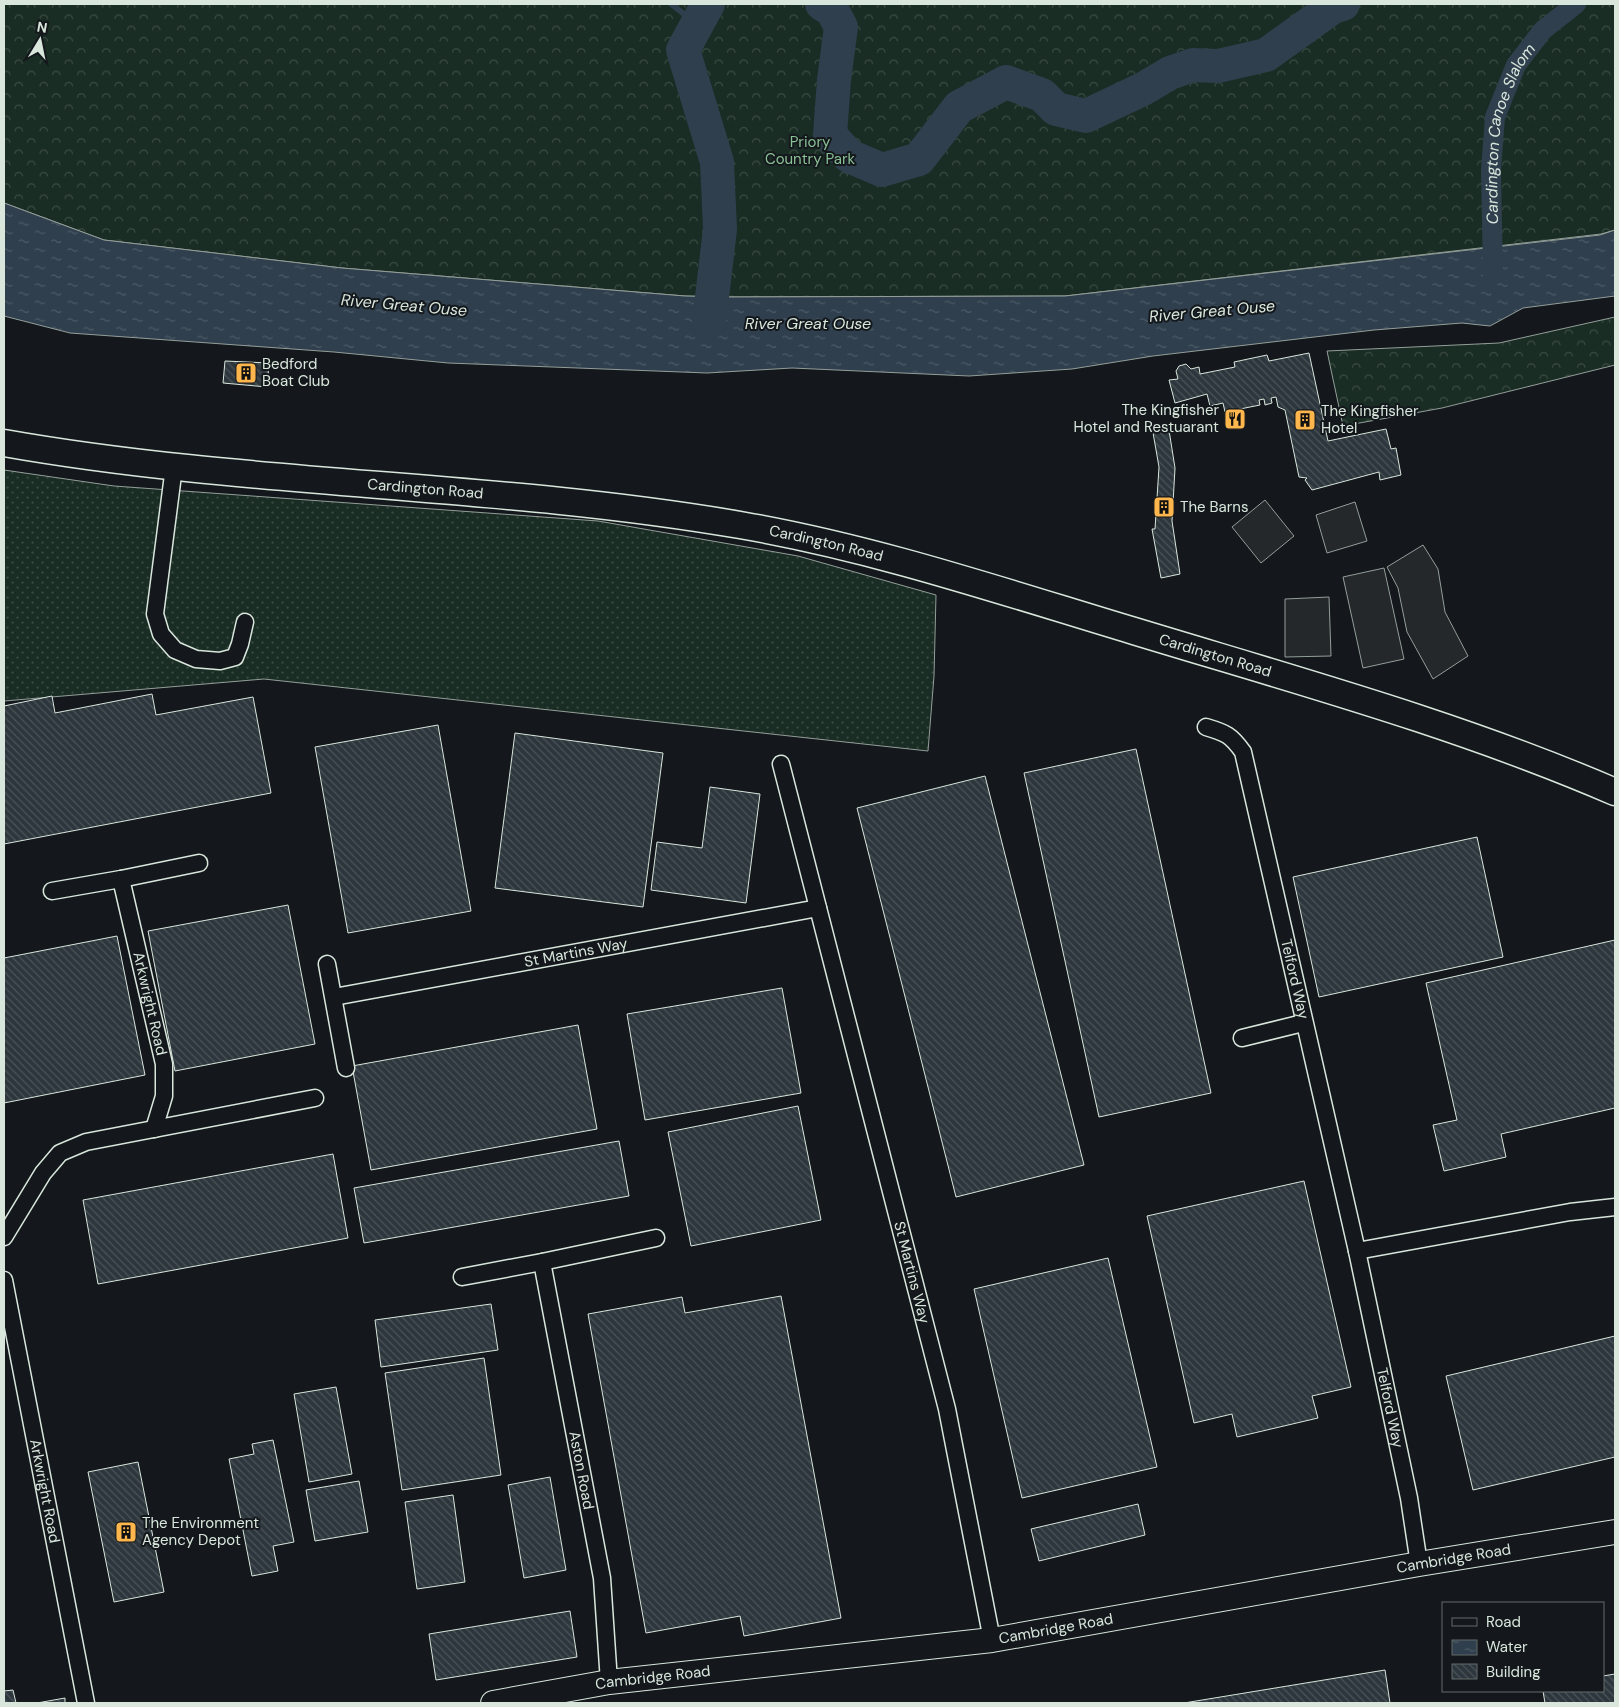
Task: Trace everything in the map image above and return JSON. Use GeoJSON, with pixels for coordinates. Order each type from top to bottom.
{"type":"FeatureCollection","features":[{"type":"Feature","properties":{"kind":"main road","name":"Cardington Road"},"geometry":{"type":"LineString","coordinates":[[4,443],[174,468],[400,486],[596,505],[742,525],[888,557],[1335,692],[1501,746],[1615,792]]}},
{"type":"Feature","properties":{"kind":"street"},"geometry":{"type":"LineString","coordinates":[[174,468],[155,614],[161,634],[175,650],[196,659],[220,661],[235,657],[245,622]]}},
{"type":"Feature","properties":{"kind":"street","name":"Telford Way"},"geometry":{"type":"LineString","coordinates":[[1206,727],[1232,738],[1243,752],[1303,1023],[1357,1251],[1409,1498],[1419,1564]]}},
{"type":"Feature","properties":{"kind":"street","name":"St Martins Way"},"geometry":{"type":"LineString","coordinates":[[781,764],[947,1409],[992,1640]]}},
{"type":"Feature","properties":{"kind":"street"},"geometry":{"type":"LineString","coordinates":[[52,890],[121,879],[198,863]]}},
{"type":"Feature","properties":{"kind":"street","name":"Arkwright Road"},"geometry":{"type":"LineString","coordinates":[[121,879],[164,1064],[164,1096],[154,1129]]}},
{"type":"Feature","properties":{"kind":"street","name":"St Martins Way"},"geometry":{"type":"LineString","coordinates":[[334,997],[818,908]]}},
{"type":"Feature","properties":{"kind":"street"},"geometry":{"type":"LineString","coordinates":[[327,964],[346,1068]]}},
{"type":"Feature","properties":{"kind":"street"},"geometry":{"type":"LineString","coordinates":[[1242,1038],[1303,1023]]}},
{"type":"Feature","properties":{"kind":"street"},"geometry":{"type":"LineString","coordinates":[[4,1237],[43,1172],[60,1153],[86,1142],[315,1098]]}},
{"type":"Feature","properties":{"kind":"street"},"geometry":{"type":"LineString","coordinates":[[1357,1251],[1570,1212],[1615,1207]]}},
{"type":"Feature","properties":{"kind":"street"},"geometry":{"type":"LineString","coordinates":[[462,1277],[656,1238]]}},
{"type":"Feature","properties":{"kind":"street","name":"Aston Road"},"geometry":{"type":"LineString","coordinates":[[542,1262],[602,1578],[609,1682]]}},
{"type":"Feature","properties":{"kind":"street","name":"Arkwright Road"},"geometry":{"type":"LineString","coordinates":[[4,1280],[86,1703]]}},
{"type":"Feature","properties":{"kind":"street","name":"Cambridge Road"},"geometry":{"type":"LineString","coordinates":[[493,1703],[609,1682],[992,1640],[1419,1564],[1615,1532]]}},
{"type":"Feature","properties":{"kind":"green space","name":"Priory Country Park"},"geometry":{"type":"Polygon","coordinates":[[[4,4],[1615,4],[1615,230],[1601,234],[1065,296],[685,296],[342,268],[104,240],[4,203],[4,4]]]}},
{"type":"Feature","properties":{"kind":"green space"},"geometry":{"type":"Polygon","coordinates":[[[1615,317],[1615,365],[1442,408],[1343,426],[1327,351],[1499,343],[1615,317]]]}},
{"type":"Feature","properties":{"kind":"green space"},"geometry":{"type":"Polygon","coordinates":[[[4,470],[114,486],[598,521],[798,556],[936,595],[934,676],[928,751],[264,679],[4,701],[4,470]]]}},
{"type":"Feature","properties":{"kind":"shaded area"},"geometry":{"type":"Polygon","coordinates":[[[1265,500],[1294,536],[1261,563],[1232,527],[1265,500]]]}},
{"type":"Feature","properties":{"kind":"shaded area"},"geometry":{"type":"Polygon","coordinates":[[[1355,502],[1367,541],[1327,553],[1316,515],[1355,502]]]}},
{"type":"Feature","properties":{"kind":"shaded area"},"geometry":{"type":"Polygon","coordinates":[[[1423,545],[1438,569],[1445,612],[1468,656],[1433,679],[1407,632],[1398,588],[1387,567],[1423,545]]]}},
{"type":"Feature","properties":{"kind":"shaded area"},"geometry":{"type":"Polygon","coordinates":[[[1384,568],[1404,659],[1363,668],[1343,577],[1384,568]]]}},
{"type":"Feature","properties":{"kind":"shaded area"},"geometry":{"type":"Polygon","coordinates":[[[1329,597],[1331,656],[1285,657],[1285,599],[1329,597]]]}},
{"type":"Feature","properties":{"kind":"water","name":"River Great Ouse"},"geometry":{"type":"Polygon","coordinates":[[[4,203],[104,240],[342,268],[685,296],[725,297],[1065,296],[1600,235],[1615,230],[1615,296],[1523,308],[1490,326],[1462,323],[1374,330],[1153,356],[1072,369],[969,376],[792,368],[707,373],[448,363],[334,352],[70,333],[4,316],[4,203]]]}},
{"type":"Feature","properties":{"kind":"building","name":"The Kingfisher Hotel"},"geometry":{"type":"Polygon","coordinates":[[[1309,353],[1328,441],[1386,429],[1391,449],[1396,448],[1401,475],[1380,480],[1379,472],[1312,490],[1305,480],[1307,478],[1299,477],[1285,410],[1278,407],[1276,397],[1271,398],[1272,403],[1265,405],[1264,399],[1259,400],[1260,405],[1225,412],[1223,403],[1210,406],[1207,394],[1175,403],[1169,380],[1178,379],[1176,371],[1179,366],[1186,364],[1191,369],[1199,367],[1200,374],[1235,367],[1234,362],[1267,355],[1269,361],[1309,353]]]}},
{"type":"Feature","properties":{"kind":"building","name":"Bedford Boat Club"},"geometry":{"type":"Polygon","coordinates":[[[225,361],[269,363],[267,387],[223,383],[225,361]]]}},
{"type":"Feature","properties":{"kind":"building","name":"The Barns"},"geometry":{"type":"Polygon","coordinates":[[[1168,424],[1175,468],[1172,521],[1180,574],[1161,578],[1152,529],[1155,529],[1159,467],[1152,427],[1168,424]]]}},
{"type":"Feature","properties":{"kind":"building"},"geometry":{"type":"Polygon","coordinates":[[[152,694],[156,715],[253,697],[271,793],[4,844],[4,706],[52,696],[55,713],[152,694]]]}},
{"type":"Feature","properties":{"kind":"building"},"geometry":{"type":"Polygon","coordinates":[[[438,725],[471,911],[348,933],[315,747],[438,725]]]}},
{"type":"Feature","properties":{"kind":"building"},"geometry":{"type":"Polygon","coordinates":[[[515,733],[663,753],[643,907],[495,888],[515,733]]]}},
{"type":"Feature","properties":{"kind":"building"},"geometry":{"type":"Polygon","coordinates":[[[1136,749],[1211,1093],[1099,1117],[1024,773],[1136,749]]]}},
{"type":"Feature","properties":{"kind":"building"},"geometry":{"type":"Polygon","coordinates":[[[985,776],[1084,1165],[956,1197],[857,808],[985,776]]]}},
{"type":"Feature","properties":{"kind":"building"},"geometry":{"type":"Polygon","coordinates":[[[710,787],[760,794],[746,903],[651,890],[657,842],[702,848],[710,787]]]}},
{"type":"Feature","properties":{"kind":"building"},"geometry":{"type":"Polygon","coordinates":[[[1477,837],[1503,957],[1319,997],[1293,877],[1477,837]]]}},
{"type":"Feature","properties":{"kind":"building"},"geometry":{"type":"Polygon","coordinates":[[[288,905],[315,1044],[175,1071],[148,931],[288,905]]]}},
{"type":"Feature","properties":{"kind":"building"},"geometry":{"type":"Polygon","coordinates":[[[117,936],[145,1075],[4,1103],[4,958],[117,936]]]}},
{"type":"Feature","properties":{"kind":"building"},"geometry":{"type":"Polygon","coordinates":[[[1615,940],[1615,1108],[1501,1134],[1506,1157],[1444,1171],[1433,1125],[1457,1120],[1426,983],[1615,940]]]}},
{"type":"Feature","properties":{"kind":"building"},"geometry":{"type":"Polygon","coordinates":[[[782,988],[801,1093],[645,1120],[627,1014],[782,988]]]}},
{"type":"Feature","properties":{"kind":"building"},"geometry":{"type":"Polygon","coordinates":[[[578,1025],[597,1129],[371,1170],[352,1066],[578,1025]]]}},
{"type":"Feature","properties":{"kind":"building"},"geometry":{"type":"Polygon","coordinates":[[[798,1106],[821,1220],[691,1246],[668,1132],[798,1106]]]}},
{"type":"Feature","properties":{"kind":"building"},"geometry":{"type":"Polygon","coordinates":[[[619,1141],[629,1196],[364,1243],[354,1188],[619,1141]]]}},
{"type":"Feature","properties":{"kind":"building"},"geometry":{"type":"Polygon","coordinates":[[[333,1154],[348,1238],[98,1284],[83,1200],[333,1154]]]}},
{"type":"Feature","properties":{"kind":"building"},"geometry":{"type":"Polygon","coordinates":[[[1304,1181],[1351,1387],[1312,1396],[1318,1418],[1237,1437],[1232,1414],[1194,1423],[1147,1216],[1304,1181]]]}},
{"type":"Feature","properties":{"kind":"building"},"geometry":{"type":"Polygon","coordinates":[[[1108,1258],[1157,1467],[1022,1498],[974,1289],[1108,1258]]]}},
{"type":"Feature","properties":{"kind":"building"},"geometry":{"type":"Polygon","coordinates":[[[781,1296],[841,1618],[744,1636],[740,1616],[646,1633],[588,1314],[682,1297],[685,1313],[781,1296]]]}},
{"type":"Feature","properties":{"kind":"building"},"geometry":{"type":"Polygon","coordinates":[[[491,1304],[498,1350],[381,1367],[375,1320],[491,1304]]]}},
{"type":"Feature","properties":{"kind":"building"},"geometry":{"type":"Polygon","coordinates":[[[1615,1336],[1615,1457],[1473,1490],[1446,1376],[1615,1336]]]}},
{"type":"Feature","properties":{"kind":"building"},"geometry":{"type":"Polygon","coordinates":[[[484,1358],[501,1475],[402,1490],[385,1373],[484,1358]]]}},
{"type":"Feature","properties":{"kind":"building"},"geometry":{"type":"Polygon","coordinates":[[[336,1387],[352,1474],[309,1482],[294,1394],[336,1387]]]}},
{"type":"Feature","properties":{"kind":"building"},"geometry":{"type":"Polygon","coordinates":[[[273,1440],[294,1542],[273,1546],[278,1571],[252,1576],[229,1459],[254,1454],[252,1444],[273,1440]]]}},
{"type":"Feature","properties":{"kind":"building","name":"The Environment Agency Depot"},"geometry":{"type":"Polygon","coordinates":[[[138,1462],[164,1592],[114,1602],[88,1472],[138,1462]]]}},
{"type":"Feature","properties":{"kind":"building"},"geometry":{"type":"Polygon","coordinates":[[[550,1477],[566,1570],[524,1578],[508,1485],[550,1477]]]}},
{"type":"Feature","properties":{"kind":"building"},"geometry":{"type":"Polygon","coordinates":[[[359,1481],[368,1532],[315,1541],[306,1490],[359,1481]]]}},
{"type":"Feature","properties":{"kind":"building"},"geometry":{"type":"Polygon","coordinates":[[[453,1495],[465,1582],[417,1589],[405,1502],[453,1495]]]}},
{"type":"Feature","properties":{"kind":"building"},"geometry":{"type":"Polygon","coordinates":[[[1138,1504],[1145,1535],[1039,1561],[1031,1529],[1138,1504]]]}},
{"type":"Feature","properties":{"kind":"building"},"geometry":{"type":"Polygon","coordinates":[[[570,1611],[577,1657],[436,1680],[429,1634],[570,1611]]]}},
{"type":"Feature","properties":{"kind":"building"},"geometry":{"type":"Polygon","coordinates":[[[1385,1670],[1390,1703],[1184,1703],[1385,1670]]]}},
{"type":"Feature","properties":{"kind":"building"},"geometry":{"type":"Polygon","coordinates":[[[1615,1674],[1615,1703],[1545,1703],[1543,1692],[1604,1692],[1604,1676],[1615,1674]]]}},
{"type":"Feature","properties":{"kind":"building"},"geometry":{"type":"Polygon","coordinates":[[[13,1690],[16,1703],[4,1703],[4,1691],[13,1690]]]}},
{"type":"Feature","properties":{"kind":"building"},"geometry":{"type":"Polygon","coordinates":[[[65,1698],[65,1703],[37,1703],[65,1698]]]}},
{"type":"Feature","properties":{"kind":"waterway"},"geometry":{"type":"LineString","coordinates":[[671,4],[697,24]]}},
{"type":"Feature","properties":{"kind":"waterway"},"geometry":{"type":"LineString","coordinates":[[708,4],[683,50],[717,162],[720,229],[709,323]]}},
{"type":"Feature","properties":{"kind":"waterway"},"geometry":{"type":"LineString","coordinates":[[822,4],[832,10],[841,27],[834,80],[830,135],[849,156],[882,170],[919,159],[959,107],[1006,82],[1042,95],[1056,109],[1086,116],[1143,89],[1170,73],[1193,65],[1218,66],[1266,55],[1333,7],[1343,4]]}},
{"type":"Feature","properties":{"kind":"waterway","name":"Cardington Canoe Slalom"},"geometry":{"type":"LineString","coordinates":[[1493,275],[1491,170],[1495,117],[1516,65],[1543,30],[1576,4]]}},
{"type":"Feature","properties":{"kind":"place","name":"Bedford Boat Club"},"geometry":{"type":"Point","coordinates":[246,373]}},
{"type":"Feature","properties":{"kind":"place","name":"The Kingfisher Hotel and Restuarant"},"geometry":{"type":"Point","coordinates":[1235,419]}},
{"type":"Feature","properties":{"kind":"place","name":"The Kingfisher Hotel"},"geometry":{"type":"Point","coordinates":[1305,420]}},
{"type":"Feature","properties":{"kind":"place","name":"The Barns"},"geometry":{"type":"Point","coordinates":[1164,507]}},
{"type":"Feature","properties":{"kind":"place","name":"The Environment Agency Depot"},"geometry":{"type":"Point","coordinates":[126,1532]}}]}
